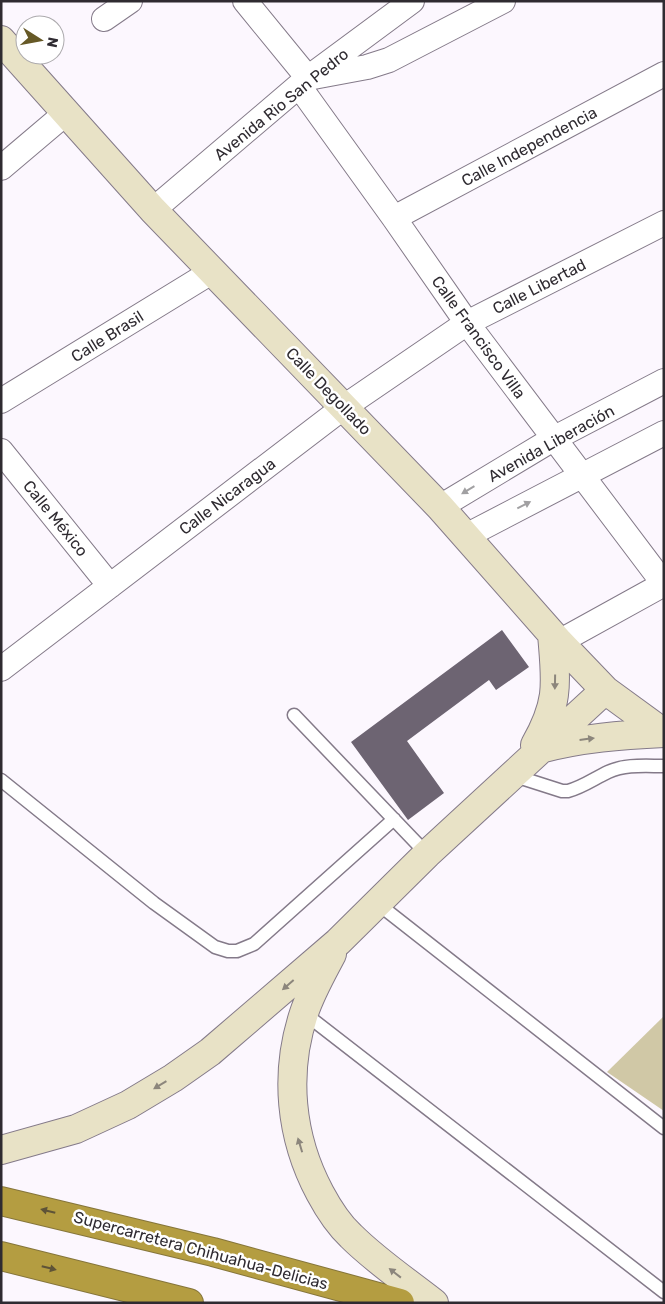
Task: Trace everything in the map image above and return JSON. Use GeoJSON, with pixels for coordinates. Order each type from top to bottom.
{"type":"FeatureCollection","features":[{"type":"Feature","properties":{"kind":"highway","name":"Supercarretera Chihuahua-Delicias"},"geometry":{"type":"LineString","coordinates":[[1,1201],[213,1252],[400,1303]]}},
{"type":"Feature","properties":{"kind":"highway"},"geometry":{"type":"LineString","coordinates":[[1,1256],[189,1303]]}},
{"type":"Feature","properties":{"kind":"main road","name":"Calle Degollado"},"geometry":{"type":"LineString","coordinates":[[1,40],[153,210],[440,507],[555,638],[605,690],[664,733]]}},
{"type":"Feature","properties":{"kind":"main road"},"geometry":{"type":"LineString","coordinates":[[526,762],[553,708],[556,673],[555,638]]}},
{"type":"Feature","properties":{"kind":"main road"},"geometry":{"type":"LineString","coordinates":[[1,1150],[76,1129],[128,1105],[173,1078],[210,1052],[338,942],[427,854],[605,690]]}},
{"type":"Feature","properties":{"kind":"main road"},"geometry":{"type":"LineString","coordinates":[[526,762],[565,742],[664,733]]}},
{"type":"Feature","properties":{"kind":"main road"},"geometry":{"type":"LineString","coordinates":[[338,942],[304,1012],[295,1046],[292,1072],[293,1112],[299,1144],[312,1177],[329,1208],[350,1235],[393,1272],[434,1303]]}},
{"type":"Feature","properties":{"kind":"street","name":"Calle Francisco Villa"},"geometry":{"type":"LineString","coordinates":[[245,1],[304,82],[394,218],[467,323],[664,584]]}},
{"type":"Feature","properties":{"kind":"street","name":"Avenida Rio San Pedro"},"geometry":{"type":"LineString","coordinates":[[153,210],[304,82],[412,1]]}},
{"type":"Feature","properties":{"kind":"street"},"geometry":{"type":"LineString","coordinates":[[304,82],[388,60],[503,1]]}},
{"type":"Feature","properties":{"kind":"street"},"geometry":{"type":"LineString","coordinates":[[104,19],[129,2]]}},
{"type":"Feature","properties":{"kind":"street","name":"Calle Independencia"},"geometry":{"type":"LineString","coordinates":[[394,218],[664,74]]}},
{"type":"Feature","properties":{"kind":"street"},"geometry":{"type":"LineString","coordinates":[[1,168],[66,113]]}},
{"type":"Feature","properties":{"kind":"street","name":"Calle Libertad"},"geometry":{"type":"LineString","coordinates":[[344,407],[467,323],[664,223]]}},
{"type":"Feature","properties":{"kind":"street","name":"Calle Brasil"},"geometry":{"type":"LineString","coordinates":[[1,401],[213,271]]}},
{"type":"Feature","properties":{"kind":"street","name":"Avenida Liberación"},"geometry":{"type":"LineString","coordinates":[[440,507],[553,439],[664,381]]}},
{"type":"Feature","properties":{"kind":"street","name":"Calle Nicaragua"},"geometry":{"type":"LineString","coordinates":[[1,669],[344,407]]}},
{"type":"Feature","properties":{"kind":"street"},"geometry":{"type":"LineString","coordinates":[[466,536],[664,433]]}},
{"type":"Feature","properties":{"kind":"street","name":"Calle México"},"geometry":{"type":"LineString","coordinates":[[1,451],[110,586]]}},
{"type":"Feature","properties":{"kind":"street"},"geometry":{"type":"LineString","coordinates":[[555,638],[664,584]]}},
{"type":"Feature","properties":{"kind":"lane"},"geometry":{"type":"LineString","coordinates":[[294,715],[427,854]]}},
{"type":"Feature","properties":{"kind":"lane"},"geometry":{"type":"LineString","coordinates":[[526,762],[562,791],[568,792],[607,772],[622,767],[664,766]]}},
{"type":"Feature","properties":{"kind":"lane"},"geometry":{"type":"LineString","coordinates":[[1,780],[154,903],[215,947],[228,951],[237,951],[254,944],[394,819]]}},
{"type":"Feature","properties":{"kind":"lane"},"geometry":{"type":"LineString","coordinates":[[377,903],[664,1128]]}},
{"type":"Feature","properties":{"kind":"lane"},"geometry":{"type":"LineString","coordinates":[[304,1012],[664,1292]]}},
{"type":"Feature","properties":{"kind":"shaded area"},"geometry":{"type":"Polygon","coordinates":[[[664,1016],[664,1111],[607,1072],[664,1016]]]}},
{"type":"Feature","properties":{"kind":"building"},"geometry":{"type":"Polygon","coordinates":[[[502,630],[529,667],[496,690],[489,680],[407,741],[444,793],[408,820],[351,742],[502,630]]]}}]}
